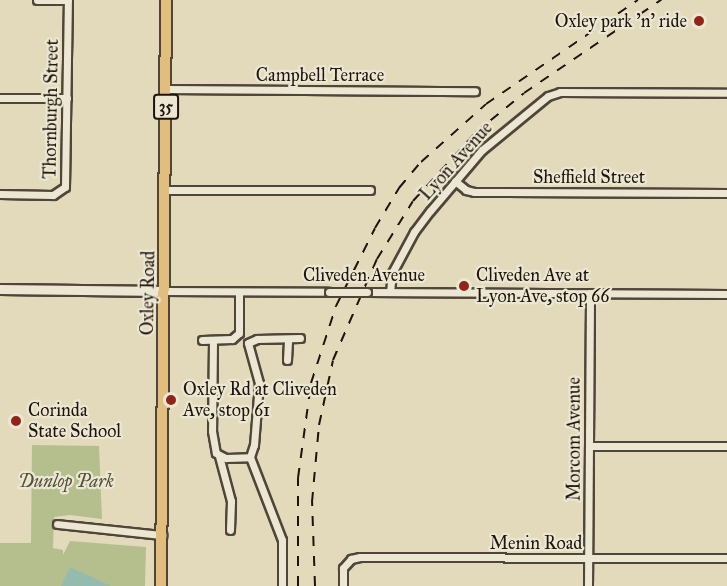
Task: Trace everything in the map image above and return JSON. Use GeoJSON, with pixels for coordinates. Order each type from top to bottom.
{"type":"FeatureCollection","features":[{"type":"Feature","properties":{"kind":"main road","name":"Oxley Road"},"geometry":{"type":"LineString","coordinates":[[161,586],[166,0]]}},
{"type":"Feature","properties":{"kind":"street"},"geometry":{"type":"LineString","coordinates":[[37,0],[68,0]]}},
{"type":"Feature","properties":{"kind":"street","name":"Thornburgh Street"},"geometry":{"type":"LineString","coordinates":[[0,195],[53,195],[65,187],[68,0]]}},
{"type":"Feature","properties":{"kind":"street","name":"Campbell Terrace"},"geometry":{"type":"LineString","coordinates":[[166,89],[475,91]]}},
{"type":"Feature","properties":{"kind":"street","name":"Lyon Avenue"},"geometry":{"type":"LineString","coordinates":[[390,292],[392,273],[414,232],[455,181],[499,133],[548,96],[560,92],[727,93]]}},
{"type":"Feature","properties":{"kind":"street"},"geometry":{"type":"LineString","coordinates":[[0,98],[67,98]]}},
{"type":"Feature","properties":{"kind":"street","name":"Sheffield Street"},"geometry":{"type":"LineString","coordinates":[[455,181],[466,190],[474,192],[727,193]]}},
{"type":"Feature","properties":{"kind":"street"},"geometry":{"type":"LineString","coordinates":[[165,190],[370,190]]}},
{"type":"Feature","properties":{"kind":"street","name":"Cliveden Avenue"},"geometry":{"type":"LineString","coordinates":[[0,289],[727,294]]}},
{"type":"Feature","properties":{"kind":"street"},"geometry":{"type":"LineString","coordinates":[[239,292],[239,333],[248,343],[259,383],[254,445],[249,456],[282,540],[282,586]]}},
{"type":"Feature","properties":{"kind":"street","name":"Morcom Avenue"},"geometry":{"type":"LineString","coordinates":[[588,586],[590,293]]}},
{"type":"Feature","properties":{"kind":"street"},"geometry":{"type":"LineString","coordinates":[[202,340],[232,339],[239,333]]}},
{"type":"Feature","properties":{"kind":"street"},"geometry":{"type":"LineString","coordinates":[[248,343],[257,339],[300,338]]}},
{"type":"Feature","properties":{"kind":"street"},"geometry":{"type":"LineString","coordinates":[[287,360],[288,339]]}},
{"type":"Feature","properties":{"kind":"street"},"geometry":{"type":"LineString","coordinates":[[213,340],[213,441],[231,501],[230,530]]}},
{"type":"Feature","properties":{"kind":"street"},"geometry":{"type":"LineString","coordinates":[[589,446],[727,446]]}},
{"type":"Feature","properties":{"kind":"street"},"geometry":{"type":"LineString","coordinates":[[219,456],[226,458],[249,456]]}},
{"type":"Feature","properties":{"kind":"street"},"geometry":{"type":"LineString","coordinates":[[57,524],[162,535]]}},
{"type":"Feature","properties":{"kind":"street","name":"Menin Road"},"geometry":{"type":"LineString","coordinates":[[342,586],[343,568],[347,561],[360,557],[727,558]]}},
{"type":"Feature","properties":{"kind":"green space","name":"Dunlop Park"},"geometry":{"type":"Polygon","coordinates":[[[32,445],[99,446],[102,519],[70,515],[54,517],[53,548],[63,550],[63,555],[70,541],[146,547],[145,586],[0,586],[0,543],[31,543],[32,445]]]}},
{"type":"Feature","properties":{"kind":"water"},"geometry":{"type":"Polygon","coordinates":[[[70,567],[111,586],[61,586],[70,567]]]}},
{"type":"Feature","properties":{"kind":"railway"},"geometry":{"type":"LineString","coordinates":[[298,586],[298,478],[311,383],[336,306],[375,228],[399,188],[421,162],[486,104],[638,0]]}},
{"type":"Feature","properties":{"kind":"railway"},"geometry":{"type":"LineString","coordinates":[[315,586],[312,502],[319,425],[333,360],[377,259],[413,201],[475,133],[524,93],[661,0]]}},
{"type":"Feature","properties":{"kind":"place","name":"Oxley park 'n' ride"},"geometry":{"type":"Point","coordinates":[699,21]}},
{"type":"Feature","properties":{"kind":"place","name":"Cliveden Ave at Lyon Ave, stop 66"},"geometry":{"type":"Point","coordinates":[464,286]}},
{"type":"Feature","properties":{"kind":"place","name":"Oxley Rd at Cliveden Ave, stop 61"},"geometry":{"type":"Point","coordinates":[171,400]}},
{"type":"Feature","properties":{"kind":"place","name":"Corinda State School"},"geometry":{"type":"Point","coordinates":[16,421]}}]}
